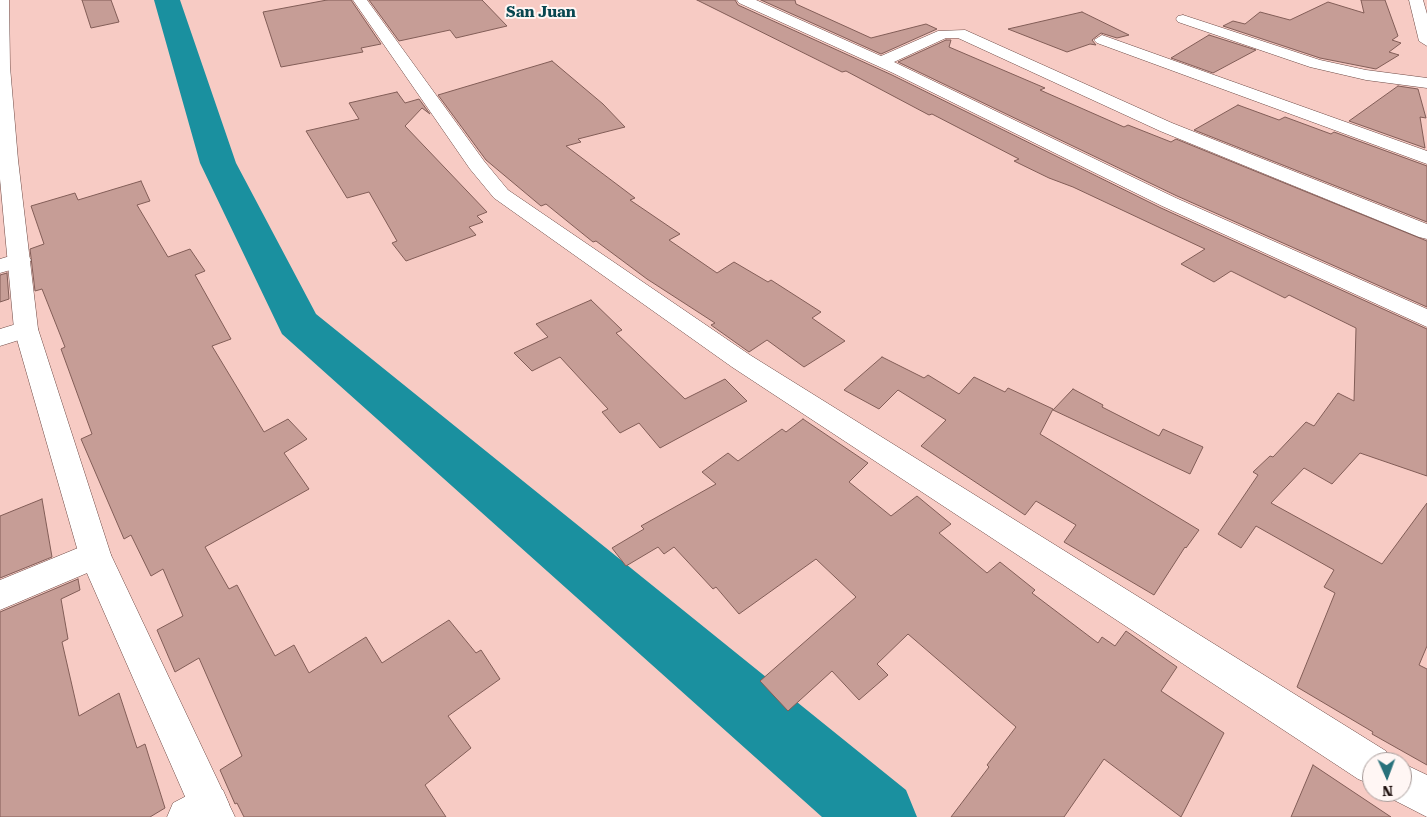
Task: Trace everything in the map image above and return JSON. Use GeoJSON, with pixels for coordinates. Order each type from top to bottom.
{"type":"FeatureCollection","features":[{"type":"Feature","properties":{"kind":"main road"},"geometry":{"type":"LineString","coordinates":[[360,0],[477,165],[501,194],[749,366],[1362,759]]}},
{"type":"Feature","properties":{"kind":"main road"},"geometry":{"type":"LineString","coordinates":[[744,0],[880,62],[1169,202],[1427,320]]}},
{"type":"Feature","properties":{"kind":"main road"},"geometry":{"type":"LineString","coordinates":[[2,1],[4,166],[10,263],[26,329],[95,555],[204,813]]}},
{"type":"Feature","properties":{"kind":"main road"},"geometry":{"type":"LineString","coordinates":[[1420,2],[1427,41]]}},
{"type":"Feature","properties":{"kind":"main road"},"geometry":{"type":"LineString","coordinates":[[1183,18],[1316,64],[1366,75],[1427,83]]}},
{"type":"Feature","properties":{"kind":"main road"},"geometry":{"type":"LineString","coordinates":[[880,62],[943,34],[960,33],[1166,127],[1427,232]]}},
{"type":"Feature","properties":{"kind":"main road"},"geometry":{"type":"LineString","coordinates":[[1102,40],[1427,158]]}},
{"type":"Feature","properties":{"kind":"main road"},"geometry":{"type":"LineString","coordinates":[[0,338],[26,329]]}},
{"type":"Feature","properties":{"kind":"main road"},"geometry":{"type":"LineString","coordinates":[[0,595],[95,555]]}},
{"type":"Feature","properties":{"kind":"main road"},"geometry":{"type":"LineString","coordinates":[[1412,789],[1427,797]]}},
{"type":"Feature","properties":{"kind":"building"},"geometry":{"type":"Polygon","coordinates":[[[82,0],[111,0],[119,22],[91,28],[82,0]]]}},
{"type":"Feature","properties":{"kind":"building"},"geometry":{"type":"Polygon","coordinates":[[[327,0],[351,0],[381,44],[361,48],[363,52],[281,67],[263,12],[327,0]]]}},
{"type":"Feature","properties":{"kind":"building"},"geometry":{"type":"Polygon","coordinates":[[[369,0],[482,0],[507,26],[456,38],[450,30],[399,41],[369,0]]]}},
{"type":"Feature","properties":{"kind":"building"},"geometry":{"type":"Polygon","coordinates":[[[697,0],[735,0],[738,5],[892,75],[1161,208],[1427,329],[1427,476],[1360,453],[1332,484],[1304,468],[1271,503],[1382,564],[1427,503],[1427,646],[1419,665],[1427,669],[1427,765],[1412,757],[1412,752],[1404,752],[1372,734],[1373,732],[1297,687],[1335,593],[1324,587],[1334,570],[1256,526],[1241,548],[1218,534],[1258,475],[1253,472],[1270,456],[1273,457],[1306,422],[1314,426],[1338,393],[1354,401],[1356,328],[1289,295],[1285,298],[1231,271],[1214,282],[1181,264],[1205,249],[1014,161],[1019,159],[932,114],[929,115],[846,71],[842,72],[697,0]]]}},
{"type":"Feature","properties":{"kind":"building"},"geometry":{"type":"Polygon","coordinates":[[[761,0],[795,0],[796,4],[871,38],[926,24],[937,29],[881,54],[761,0]]]}},
{"type":"Feature","properties":{"kind":"building"},"geometry":{"type":"Polygon","coordinates":[[[1361,0],[1385,0],[1398,36],[1392,40],[1401,43],[1389,52],[1399,55],[1376,69],[1320,58],[1223,26],[1233,21],[1245,24],[1260,12],[1290,20],[1328,2],[1364,13],[1361,0]]]}},
{"type":"Feature","properties":{"kind":"building"},"geometry":{"type":"Polygon","coordinates":[[[1082,12],[1129,35],[1117,38],[1101,33],[1092,40],[1096,45],[1090,44],[1067,52],[1008,29],[1082,12]]]}},
{"type":"Feature","properties":{"kind":"building"},"geometry":{"type":"Polygon","coordinates":[[[1209,35],[1256,50],[1213,73],[1171,58],[1209,35]]]}},
{"type":"Feature","properties":{"kind":"building"},"geometry":{"type":"Polygon","coordinates":[[[946,40],[951,40],[949,47],[1045,88],[1040,90],[1124,127],[1128,125],[1171,142],[1176,139],[1427,241],[1427,307],[1177,196],[898,62],[946,40]]]}},
{"type":"Feature","properties":{"kind":"building"},"geometry":{"type":"Polygon","coordinates":[[[552,61],[603,104],[625,127],[578,139],[581,142],[566,146],[635,198],[630,200],[680,234],[669,240],[717,273],[734,262],[768,282],[771,280],[821,312],[812,318],[845,341],[804,367],[767,340],[749,352],[711,325],[715,323],[647,279],[596,241],[593,242],[546,204],[541,206],[486,160],[438,95],[552,61]]]}},
{"type":"Feature","properties":{"kind":"building"},"geometry":{"type":"Polygon","coordinates":[[[1398,86],[1418,89],[1426,118],[1420,117],[1425,148],[1349,121],[1398,86]]]}},
{"type":"Feature","properties":{"kind":"building"},"geometry":{"type":"Polygon","coordinates":[[[397,92],[405,103],[419,99],[430,114],[422,108],[405,126],[487,212],[477,216],[483,222],[469,227],[476,235],[406,261],[392,243],[397,241],[369,192],[347,198],[306,131],[359,119],[349,103],[397,92]]]}},
{"type":"Feature","properties":{"kind":"building"},"geometry":{"type":"Polygon","coordinates":[[[1238,105],[1279,120],[1285,117],[1331,134],[1334,132],[1427,166],[1427,222],[1194,130],[1238,105]]]}},
{"type":"Feature","properties":{"kind":"building"},"geometry":{"type":"Polygon","coordinates":[[[141,181],[150,201],[137,205],[168,257],[190,249],[205,271],[195,275],[231,339],[212,346],[264,432],[288,419],[307,439],[284,453],[309,489],[205,547],[229,589],[237,585],[275,656],[294,645],[309,673],[366,637],[382,663],[449,620],[476,653],[481,650],[500,679],[448,716],[471,748],[425,785],[446,817],[244,817],[237,803],[235,804],[220,770],[242,756],[199,658],[175,672],[157,630],[183,616],[163,569],[151,576],[131,535],[124,539],[81,439],[92,434],[61,349],[65,347],[42,289],[35,291],[30,249],[44,244],[31,206],[75,193],[78,200],[141,181]]]}},
{"type":"Feature","properties":{"kind":"building"},"geometry":{"type":"Polygon","coordinates":[[[7,273],[9,299],[0,302],[0,275],[7,273]]]}},
{"type":"Feature","properties":{"kind":"building"},"geometry":{"type":"Polygon","coordinates":[[[591,300],[622,330],[616,333],[685,399],[725,379],[747,401],[660,448],[639,423],[620,433],[602,412],[608,409],[560,357],[532,371],[514,353],[548,337],[536,324],[591,300]]]}},
{"type":"Feature","properties":{"kind":"building"},"geometry":{"type":"Polygon","coordinates":[[[882,357],[924,378],[928,375],[959,394],[974,377],[1005,392],[1008,388],[1053,409],[1040,434],[1199,530],[1185,547],[1154,595],[1064,542],[1076,525],[1036,501],[1025,515],[921,446],[946,420],[898,390],[879,409],[844,390],[882,357]]]}},
{"type":"Feature","properties":{"kind":"building"},"geometry":{"type":"Polygon","coordinates":[[[1073,389],[1103,405],[1102,407],[1159,436],[1163,429],[1203,447],[1190,474],[1053,410],[1073,389]]]}},
{"type":"Feature","properties":{"kind":"building"},"geometry":{"type":"Polygon","coordinates":[[[803,419],[868,463],[849,482],[891,516],[917,496],[951,524],[939,533],[987,573],[1000,562],[1035,590],[1032,593],[1098,643],[1102,637],[1115,646],[1126,631],[1177,667],[1161,691],[1224,733],[1181,817],[1104,759],[1064,817],[951,817],[989,767],[987,765],[1016,727],[908,634],[877,664],[888,675],[859,700],[832,671],[788,711],[760,681],[856,597],[816,559],[739,614],[716,587],[713,589],[674,547],[664,554],[658,547],[626,566],[612,548],[644,529],[641,526],[716,484],[702,472],[728,453],[738,461],[782,429],[786,432],[803,419]]]}},
{"type":"Feature","properties":{"kind":"building"},"geometry":{"type":"Polygon","coordinates":[[[42,499],[52,557],[0,578],[0,516],[42,499]]]}},
{"type":"Feature","properties":{"kind":"building"},"geometry":{"type":"Polygon","coordinates":[[[78,579],[80,590],[61,599],[68,639],[62,642],[79,716],[119,693],[137,748],[145,744],[165,808],[150,817],[0,817],[0,612],[78,579]]]}},
{"type":"Feature","properties":{"kind":"building"},"geometry":{"type":"Polygon","coordinates":[[[1313,765],[1362,798],[1362,802],[1368,802],[1391,817],[1291,817],[1313,765]]]}},
{"type":"Feature","properties":{"kind":"waterway"},"geometry":{"type":"LineString","coordinates":[[167,0],[218,163],[298,323],[879,817]]}},
{"type":"Feature","properties":{"kind":"district","name":"San Juan"},"geometry":{"type":"Point","coordinates":[541,13]}}]}
